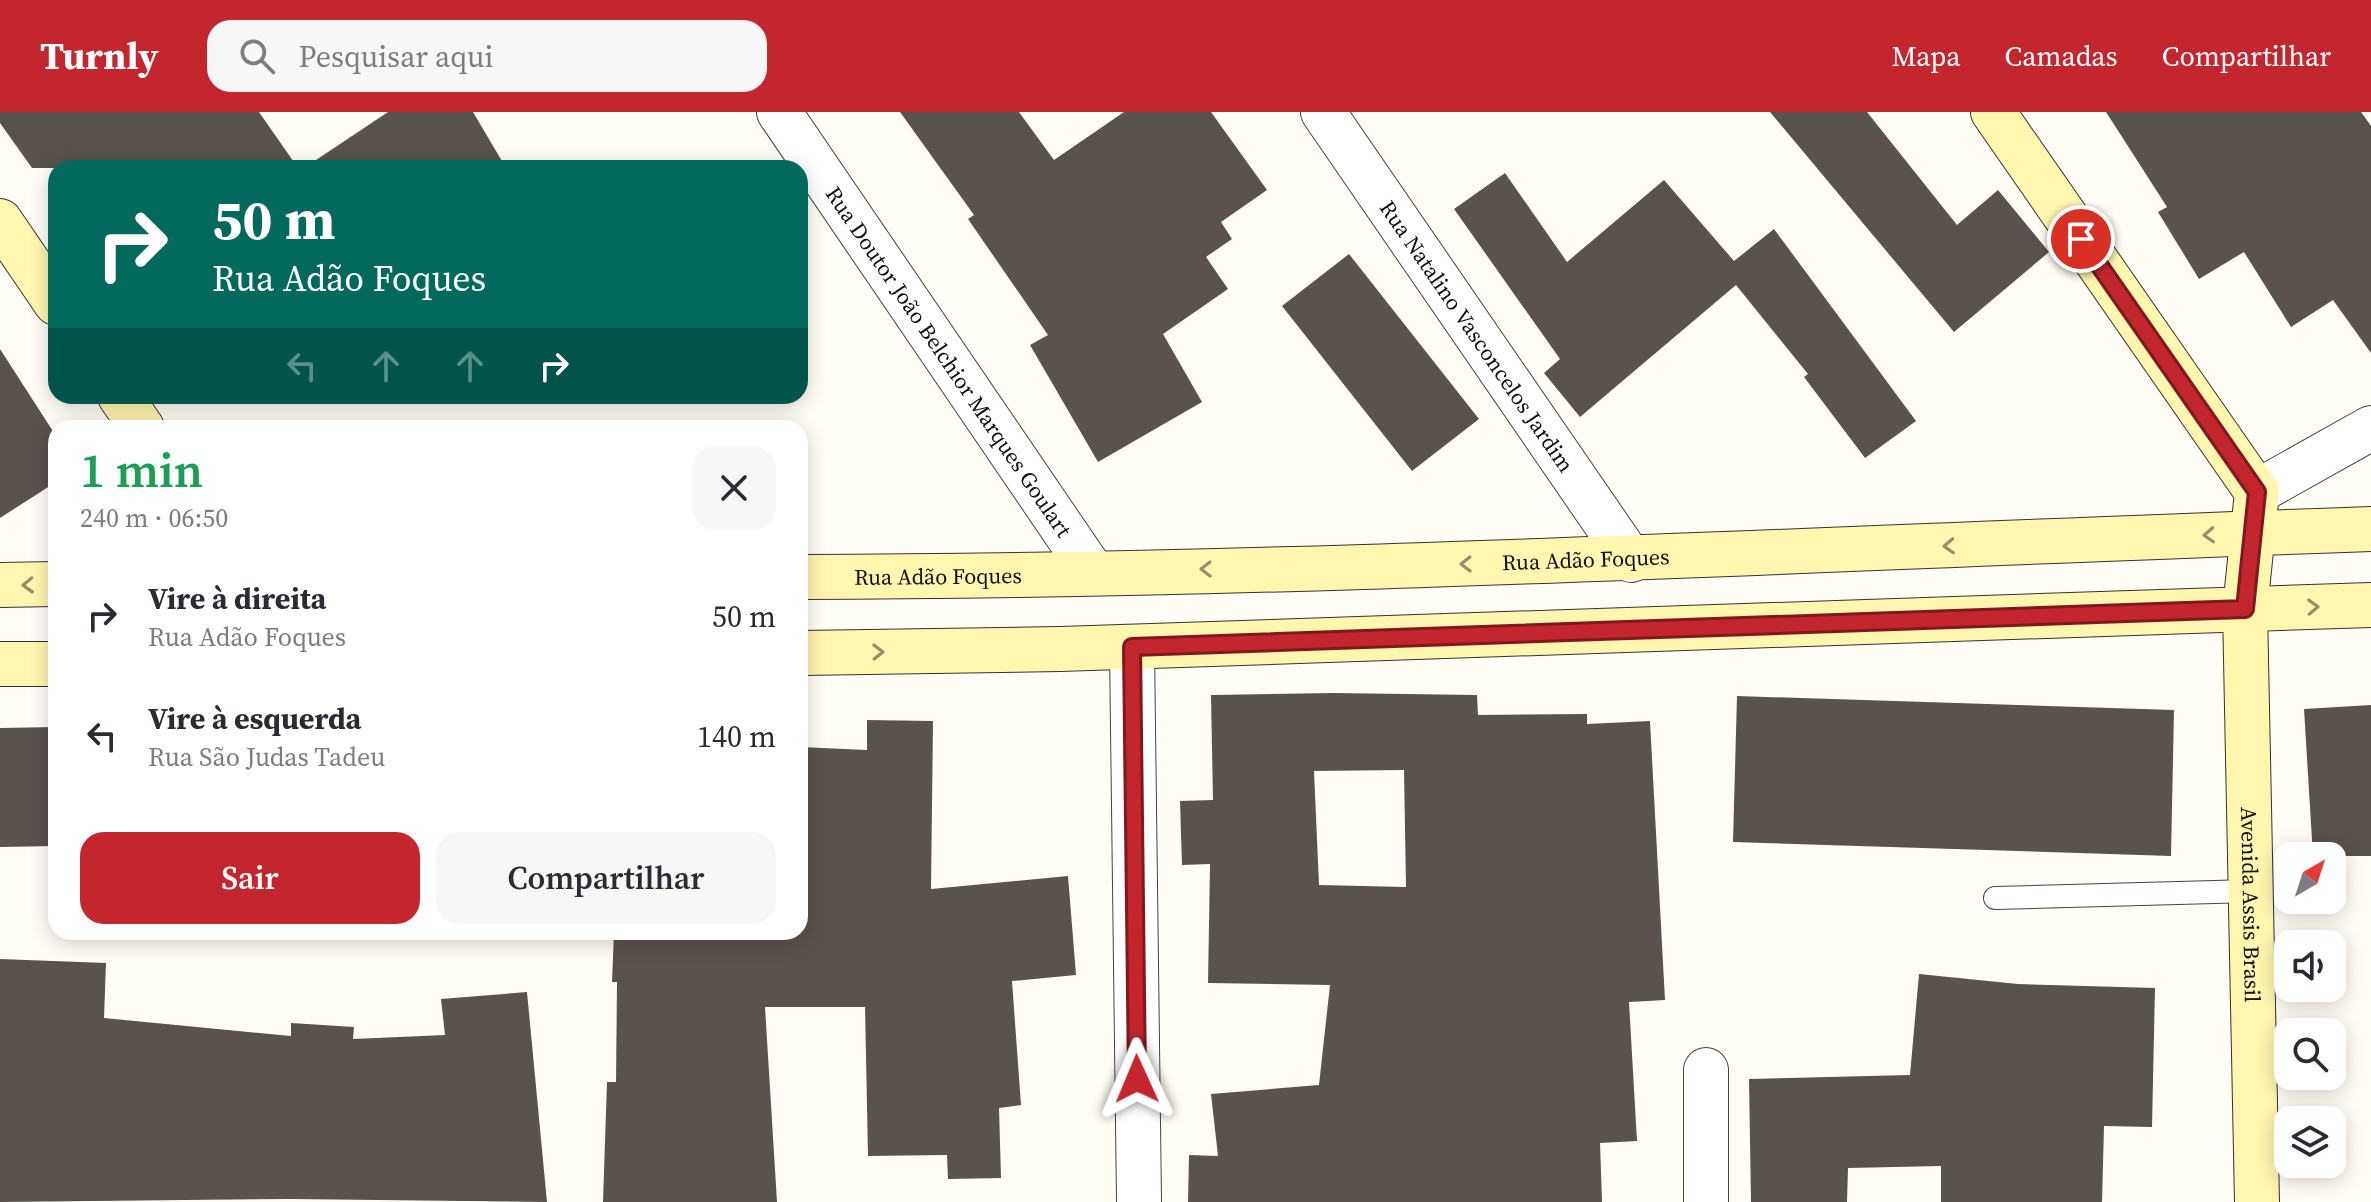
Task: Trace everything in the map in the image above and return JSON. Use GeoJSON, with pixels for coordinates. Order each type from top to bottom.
{"type":"FeatureCollection","features":[{"type":"Feature","properties":{"kind":"main road"},"geometry":{"type":"LineString","coordinates":[[1993,112],[2255,512]]}},
{"type":"Feature","properties":{"kind":"main road"},"geometry":{"type":"LineString","coordinates":[[0,221],[48,291]]}},
{"type":"Feature","properties":{"kind":"main road","name":"Rua Adão Foques"},"geometry":{"type":"LineString","coordinates":[[808,577],[1631,560],[2255,512],[2371,529]]}},
{"type":"Feature","properties":{"kind":"main road","name":"Avenida Assis Brasil"},"geometry":{"type":"LineString","coordinates":[[2255,512],[2245,609],[2257,1202]]}},
{"type":"Feature","properties":{"kind":"main road"},"geometry":{"type":"LineString","coordinates":[[0,585],[48,584]]}},
{"type":"Feature","properties":{"kind":"main road"},"geometry":{"type":"LineString","coordinates":[[808,653],[1132,647],[2371,605]]}},
{"type":"Feature","properties":{"kind":"main road"},"geometry":{"type":"LineString","coordinates":[[0,664],[48,664]]}},
{"type":"Feature","properties":{"kind":"street","name":"Rua Doutor João Belchior Marques Goulart"},"geometry":{"type":"LineString","coordinates":[[779,112],[1093,573]]}},
{"type":"Feature","properties":{"kind":"street","name":"Rua Natalino Vasconcelos Jardim"},"geometry":{"type":"LineString","coordinates":[[1323,112],[1631,560]]}},
{"type":"Feature","properties":{"kind":"street"},"geometry":{"type":"LineString","coordinates":[[2255,512],[2371,428]]}},
{"type":"Feature","properties":{"kind":"street"},"geometry":{"type":"LineString","coordinates":[[1132,647],[1139,1202]]}},
{"type":"Feature","properties":{"kind":"street"},"geometry":{"type":"LineString","coordinates":[[1706,1070],[1706,1202]]}},
{"type":"Feature","properties":{"kind":"lane"},"geometry":{"type":"LineString","coordinates":[[1995,898],[2251,891]]}},
{"type":"Feature","properties":{"kind":"building"},"geometry":{"type":"Polygon","coordinates":[[[0,112],[259,112],[292,160],[48,160],[48,168],[32,168],[0,123],[0,112]]]}},
{"type":"Feature","properties":{"kind":"building"},"geometry":{"type":"Polygon","coordinates":[[[388,112],[473,112],[501,160],[316,160],[388,112]]]}},
{"type":"Feature","properties":{"kind":"building"},"geometry":{"type":"Polygon","coordinates":[[[900,112],[1019,112],[1054,160],[1124,112],[1211,112],[1267,190],[1221,222],[1232,239],[1206,257],[1228,289],[1163,334],[1202,402],[1098,462],[1030,345],[1048,335],[968,219],[974,215],[900,112]]]}},
{"type":"Feature","properties":{"kind":"building"},"geometry":{"type":"Polygon","coordinates":[[[1770,112],[1867,112],[1957,225],[1998,190],[2049,252],[1954,332],[1770,112]]]}},
{"type":"Feature","properties":{"kind":"building"},"geometry":{"type":"Polygon","coordinates":[[[2106,112],[2361,112],[2371,126],[2371,353],[2333,300],[2291,327],[2244,252],[2199,279],[2158,212],[2167,207],[2106,112]]]}},
{"type":"Feature","properties":{"kind":"building"},"geometry":{"type":"Polygon","coordinates":[[[1505,173],[1567,262],[1664,180],[1734,261],[1774,229],[1916,421],[1865,458],[1804,377],[1808,374],[1736,285],[1580,417],[1544,373],[1560,359],[1454,209],[1505,173]]]}},
{"type":"Feature","properties":{"kind":"building"},"geometry":{"type":"Polygon","coordinates":[[[1349,254],[1479,419],[1412,471],[1282,306],[1349,254]]]}},
{"type":"Feature","properties":{"kind":"building"},"geometry":{"type":"Polygon","coordinates":[[[0,349],[48,424],[48,487],[0,518],[0,349]]]}},
{"type":"Feature","properties":{"kind":"building"},"geometry":{"type":"Polygon","coordinates":[[[1211,695],[1477,695],[1478,715],[1587,714],[1587,724],[1650,721],[1665,1000],[1629,1002],[1637,1141],[1600,1143],[1602,1202],[1188,1202],[1189,1155],[1218,1156],[1211,1094],[1319,1085],[1330,985],[1208,983],[1210,864],[1182,865],[1180,801],[1213,800],[1211,695]],[[1404,770],[1314,771],[1319,885],[1406,887],[1404,770]]]}},
{"type":"Feature","properties":{"kind":"building"},"geometry":{"type":"Polygon","coordinates":[[[1737,696],[2174,710],[2171,856],[1733,842],[1737,696]]]}},
{"type":"Feature","properties":{"kind":"building"},"geometry":{"type":"Polygon","coordinates":[[[2371,705],[2371,856],[2346,856],[2346,842],[2312,842],[2304,709],[2371,705]]]}},
{"type":"Feature","properties":{"kind":"building"},"geometry":{"type":"Polygon","coordinates":[[[867,720],[933,721],[931,889],[1068,876],[1076,975],[1012,981],[1021,1105],[999,1108],[1001,1178],[948,1179],[947,1155],[868,1156],[865,1007],[765,1007],[777,1202],[603,1202],[607,1082],[616,1082],[617,982],[612,982],[614,940],[808,940],[808,747],[867,750],[867,720]]]}},
{"type":"Feature","properties":{"kind":"building"},"geometry":{"type":"Polygon","coordinates":[[[48,727],[48,846],[0,847],[0,728],[48,727]]]}},
{"type":"Feature","properties":{"kind":"building"},"geometry":{"type":"Polygon","coordinates":[[[0,959],[106,963],[104,1018],[291,1036],[291,1023],[354,1027],[353,1039],[445,1035],[441,999],[527,992],[547,1202],[290,1199],[0,1202],[0,959]]]}},
{"type":"Feature","properties":{"kind":"building"},"geometry":{"type":"Polygon","coordinates":[[[1919,974],[2018,984],[2155,988],[2152,1127],[2104,1126],[2102,1202],[1941,1202],[1941,1166],[1848,1168],[1847,1202],[1751,1202],[1749,1079],[1910,1075],[1919,974]]]}},
{"type":"Feature","properties":{"kind":"route"},"geometry":{"type":"LineString","coordinates":[[1137,1079],[1132,647],[2245,609],[2257,492],[2081,239]]}}]}
